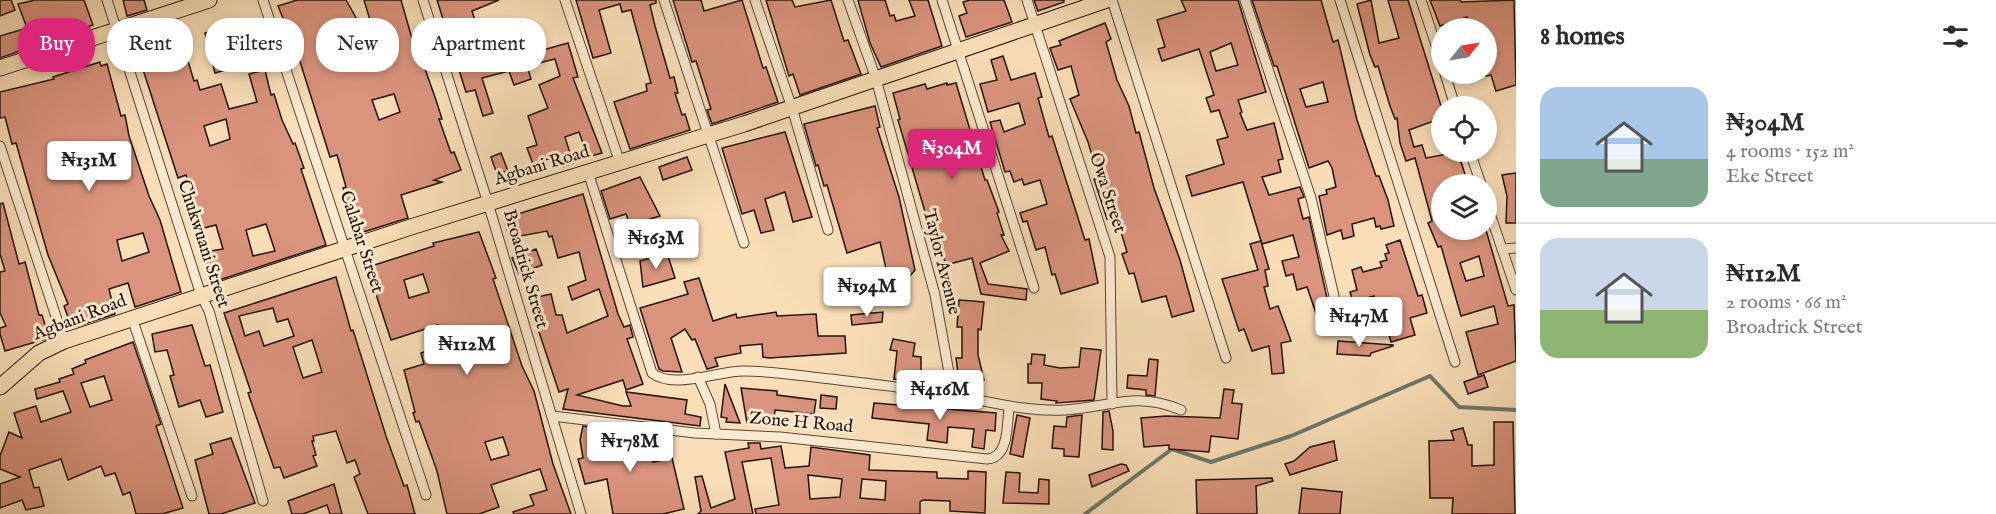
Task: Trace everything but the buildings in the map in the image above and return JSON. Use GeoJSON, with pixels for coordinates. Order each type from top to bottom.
{"type":"FeatureCollection","features":[{"type":"Feature","properties":{"kind":"main road"},"geometry":{"type":"LineString","coordinates":[[154,18],[209,0]]}},
{"type":"Feature","properties":{"kind":"main road","name":"Agbani Road"},"geometry":{"type":"LineString","coordinates":[[0,387],[19,367],[39,353],[63,341],[488,203],[710,135],[1107,0]]}},
{"type":"Feature","properties":{"kind":"main road"},"geometry":{"type":"LineString","coordinates":[[0,68],[107,33]]}},
{"type":"Feature","properties":{"kind":"street","name":"Chukwuani Street"},"geometry":{"type":"LineString","coordinates":[[107,0],[113,18]]}},
{"type":"Feature","properties":{"kind":"street","name":"Calabar Street"},"geometry":{"type":"LineString","coordinates":[[263,0],[426,495]]}},
{"type":"Feature","properties":{"kind":"street","name":"Broadrick Street"},"geometry":{"type":"LineString","coordinates":[[423,0],[488,203],[581,514]]}},
{"type":"Feature","properties":{"kind":"street"},"geometry":{"type":"LineString","coordinates":[[565,0],[620,163]]}},
{"type":"Feature","properties":{"kind":"street"},"geometry":{"type":"LineString","coordinates":[[664,0],[744,243]]}},
{"type":"Feature","properties":{"kind":"street"},"geometry":{"type":"LineString","coordinates":[[755,0],[792,108],[828,230]]}},
{"type":"Feature","properties":{"kind":"street","name":"Taylor Avenue"},"geometry":{"type":"LineString","coordinates":[[848,0],[876,79],[935,295],[953,395]]}},
{"type":"Feature","properties":{"kind":"street"},"geometry":{"type":"LineString","coordinates":[[942,0],[1034,288]]}},
{"type":"Feature","properties":{"kind":"street","name":"Owa Street"},"geometry":{"type":"LineString","coordinates":[[1027,0],[1110,257],[1112,404]]}},
{"type":"Feature","properties":{"kind":"street"},"geometry":{"type":"LineString","coordinates":[[1112,0],[1226,358]]}},
{"type":"Feature","properties":{"kind":"street"},"geometry":{"type":"LineString","coordinates":[[1245,0],[1311,198],[1334,296]]}},
{"type":"Feature","properties":{"kind":"street"},"geometry":{"type":"LineString","coordinates":[[1340,0],[1455,362]]}},
{"type":"Feature","properties":{"kind":"street"},"geometry":{"type":"LineString","coordinates":[[1421,0],[1431,30]]}},
{"type":"Feature","properties":{"kind":"street","name":"Chukwuani Street"},"geometry":{"type":"LineString","coordinates":[[130,72],[201,295],[209,311],[263,501]]}},
{"type":"Feature","properties":{"kind":"street"},"geometry":{"type":"LineString","coordinates":[[0,146],[63,341]]}},
{"type":"Feature","properties":{"kind":"street"},"geometry":{"type":"LineString","coordinates":[[588,172],[652,373],[669,382],[722,371],[747,371],[953,395],[1009,408],[1066,410],[1112,404],[1126,399],[1164,403],[1181,410]]}},
{"type":"Feature","properties":{"kind":"street"},"geometry":{"type":"LineString","coordinates":[[1497,232],[1516,290]]}},
{"type":"Feature","properties":{"kind":"street"},"geometry":{"type":"LineString","coordinates":[[1503,249],[1516,248]]}},
{"type":"Feature","properties":{"kind":"street"},"geometry":{"type":"LineString","coordinates":[[132,318],[192,496]]}},
{"type":"Feature","properties":{"kind":"street"},"geometry":{"type":"LineString","coordinates":[[699,377],[710,404],[716,434]]}},
{"type":"Feature","properties":{"kind":"street","name":"Zone H Road"},"geometry":{"type":"LineString","coordinates":[[552,416],[716,434],[790,438],[992,459],[1003,449],[1009,408]]}},
{"type":"Feature","properties":{"kind":"waterway"},"geometry":{"type":"LineString","coordinates":[[1085,514],[1172,449],[1211,462],[1291,436],[1430,376],[1459,407],[1516,410]]}}]}
